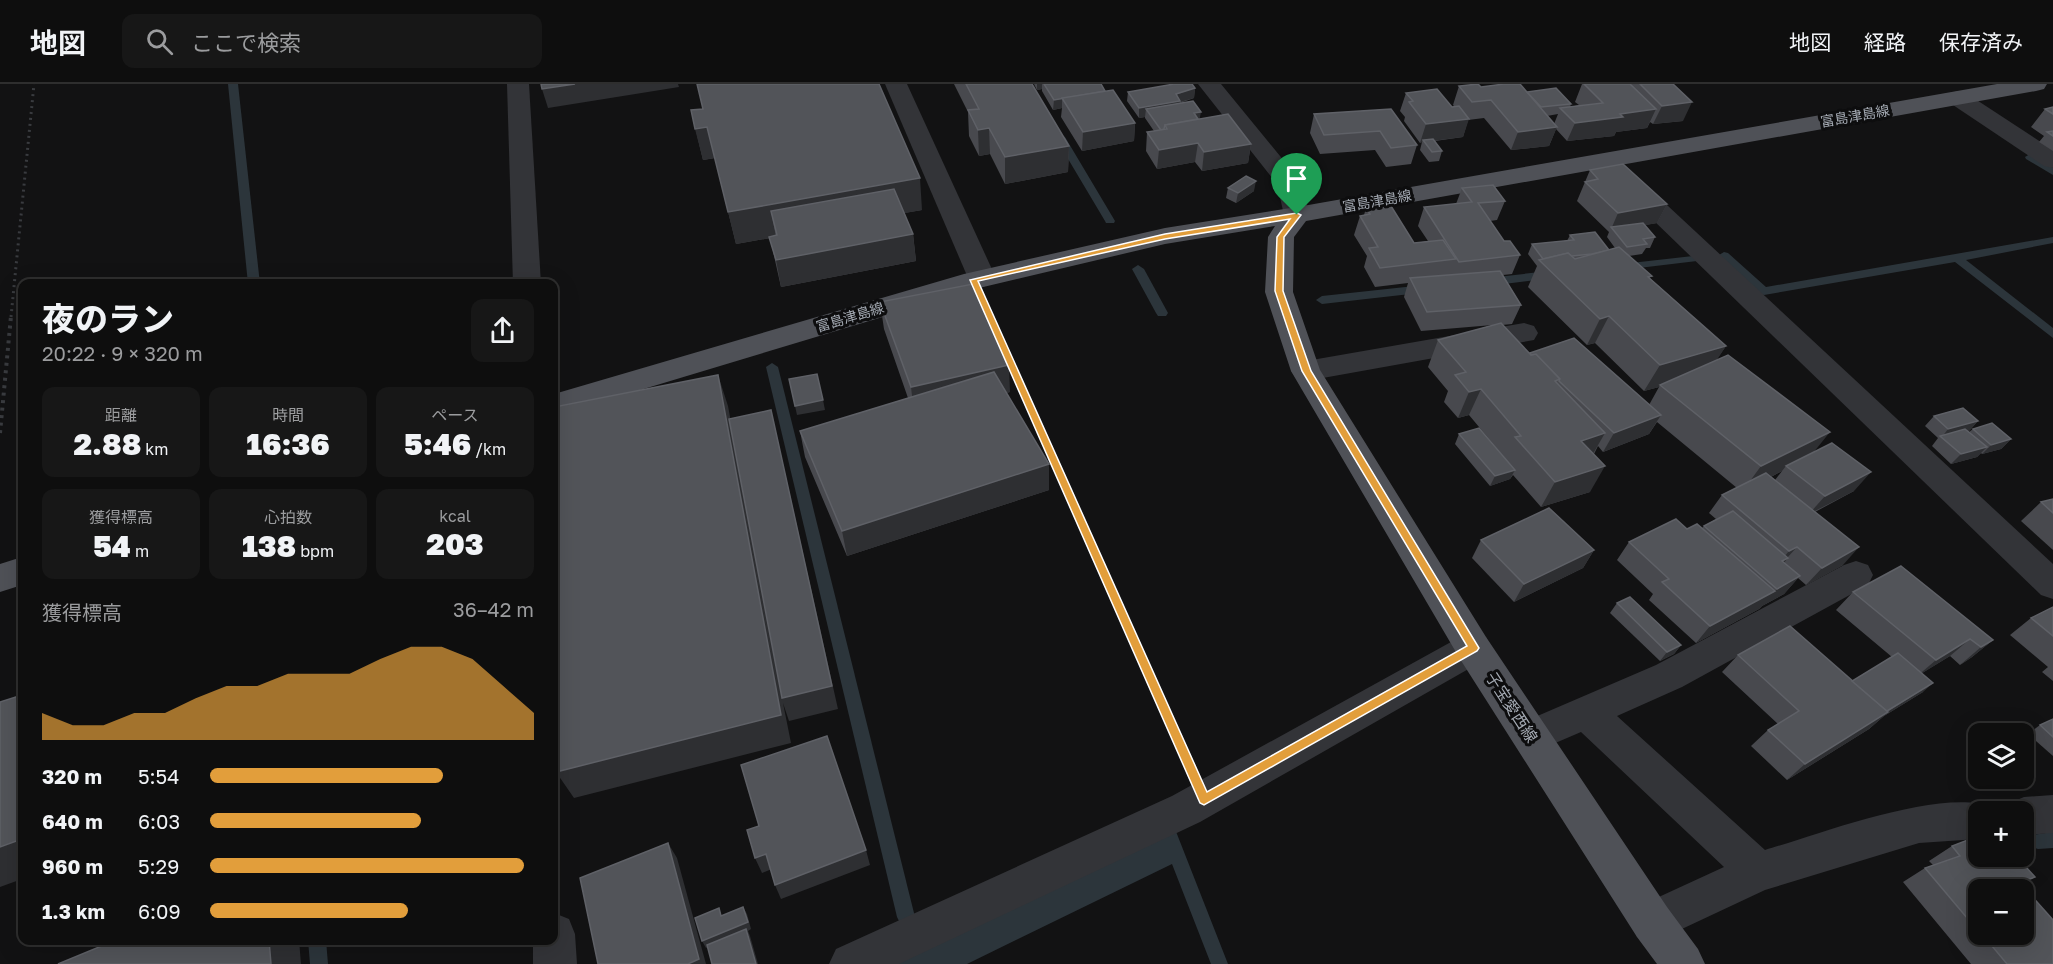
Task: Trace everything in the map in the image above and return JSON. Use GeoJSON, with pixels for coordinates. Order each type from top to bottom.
{"type":"FeatureCollection","features":[{"type":"Feature","properties":{"kind":"main road","name":"富島津島線"},"geometry":{"type":"LineString","coordinates":[[558,404],[978,279],[1165,236],[1297,215],[2036,84]]}},
{"type":"Feature","properties":{"kind":"main road","name":"子宝愛西線"},"geometry":{"type":"LineString","coordinates":[[1297,215],[1281,237],[1279,291],[1306,371],[1473,648],[1652,922],[1683,964]]}},
{"type":"Feature","properties":{"kind":"main road"},"geometry":{"type":"LineString","coordinates":[[0,578],[18,572]]}},
{"type":"Feature","properties":{"kind":"street"},"geometry":{"type":"LineString","coordinates":[[518,84],[527,279]]}},
{"type":"Feature","properties":{"kind":"street"},"geometry":{"type":"LineString","coordinates":[[896,84],[978,279]]}},
{"type":"Feature","properties":{"kind":"street"},"geometry":{"type":"LineString","coordinates":[[1209,84],[1289,183],[1297,215]]}},
{"type":"Feature","properties":{"kind":"street"},"geometry":{"type":"LineString","coordinates":[[1958,98],[2053,161]]}},
{"type":"Feature","properties":{"kind":"street"},"geometry":{"type":"LineString","coordinates":[[1606,161],[2053,585]]}},
{"type":"Feature","properties":{"kind":"street"},"geometry":{"type":"LineString","coordinates":[[1306,371],[1524,333]]}},
{"type":"Feature","properties":{"kind":"street"},"geometry":{"type":"LineString","coordinates":[[1532,736],[1669,676],[1856,574]]}},
{"type":"Feature","properties":{"kind":"street"},"geometry":{"type":"LineString","coordinates":[[851,964],[1204,799],[1473,648]]}},
{"type":"Feature","properties":{"kind":"street"},"geometry":{"type":"LineString","coordinates":[[1586,712],[1759,872]]}},
{"type":"Feature","properties":{"kind":"street"},"geometry":{"type":"LineString","coordinates":[[2034,815],[2053,814]]}},
{"type":"Feature","properties":{"kind":"street"},"geometry":{"type":"LineString","coordinates":[[1652,922],[1759,872],[1919,824],[1968,821]]}},
{"type":"Feature","properties":{"kind":"street"},"geometry":{"type":"LineString","coordinates":[[554,945],[555,964]]}},
{"type":"Feature","properties":{"kind":"path"},"geometry":{"type":"LineString","coordinates":[[0,433],[34,84]]}},
{"type":"Feature","properties":{"kind":"path"},"geometry":{"type":"LineString","coordinates":[[978,279],[1204,799]]}},
{"type":"Feature","properties":{"kind":"shaded area"},"geometry":{"type":"Polygon","coordinates":[[[1175,829],[1228,964],[1211,964],[1172,864],[967,964],[895,964],[1175,829]]]}},
{"type":"Feature","properties":{"kind":"building"},"geometry":{"type":"Polygon","coordinates":[[[541,84],[575,84],[542,89],[541,84]]]}},
{"type":"Feature","properties":{"kind":"building"},"geometry":{"type":"Polygon","coordinates":[[[697,84],[879,84],[920,178],[728,212],[707,127],[695,129],[691,110],[703,109],[697,84]]]}},
{"type":"Feature","properties":{"kind":"building"},"geometry":{"type":"Polygon","coordinates":[[[966,84],[1032,84],[1069,146],[1005,157],[989,128],[978,130],[968,110],[979,109],[966,84]]]}},
{"type":"Feature","properties":{"kind":"building"},"geometry":{"type":"Polygon","coordinates":[[[1044,84],[1101,84],[1105,91],[1054,100],[1044,84]]]}},
{"type":"Feature","properties":{"kind":"building"},"geometry":{"type":"Polygon","coordinates":[[[1174,84],[1192,84],[1195,88],[1176,94],[1180,101],[1139,108],[1128,92],[1174,84]]]}},
{"type":"Feature","properties":{"kind":"building"},"geometry":{"type":"Polygon","coordinates":[[[1478,84],[1481,87],[1520,84],[1557,127],[1518,132],[1491,100],[1472,102],[1459,86],[1478,84]]]}},
{"type":"Feature","properties":{"kind":"building"},"geometry":{"type":"Polygon","coordinates":[[[1584,84],[1630,84],[1656,109],[1620,114],[1623,117],[1575,123],[1560,108],[1603,103],[1584,84]]]}},
{"type":"Feature","properties":{"kind":"building"},"geometry":{"type":"Polygon","coordinates":[[[1640,84],[1673,84],[1692,102],[1662,106],[1640,84]]]}},
{"type":"Feature","properties":{"kind":"building"},"geometry":{"type":"Polygon","coordinates":[[[1556,88],[1571,104],[1541,107],[1527,92],[1556,88]]]}},
{"type":"Feature","properties":{"kind":"building"},"geometry":{"type":"Polygon","coordinates":[[[1437,89],[1452,107],[1459,106],[1469,119],[1426,124],[1409,102],[1413,101],[1406,93],[1437,89]]]}},
{"type":"Feature","properties":{"kind":"building"},"geometry":{"type":"Polygon","coordinates":[[[1113,90],[1135,123],[1083,132],[1062,98],[1113,90]]]}},
{"type":"Feature","properties":{"kind":"building"},"geometry":{"type":"Polygon","coordinates":[[[1193,101],[1201,112],[1194,113],[1198,119],[1165,125],[1161,130],[1146,109],[1193,101]]]}},
{"type":"Feature","properties":{"kind":"building"},"geometry":{"type":"Polygon","coordinates":[[[2053,107],[2053,114],[2045,109],[2053,107]]]}},
{"type":"Feature","properties":{"kind":"building"},"geometry":{"type":"Polygon","coordinates":[[[1391,109],[1417,145],[1391,148],[1380,131],[1324,135],[1314,114],[1391,109]]]}},
{"type":"Feature","properties":{"kind":"building"},"geometry":{"type":"Polygon","coordinates":[[[1228,114],[1251,144],[1204,152],[1198,143],[1159,150],[1147,132],[1167,129],[1165,125],[1228,114]]]}},
{"type":"Feature","properties":{"kind":"building"},"geometry":{"type":"Polygon","coordinates":[[[1433,139],[1442,151],[1432,152],[1423,140],[1433,139]]]}},
{"type":"Feature","properties":{"kind":"building"},"geometry":{"type":"Polygon","coordinates":[[[1623,164],[1667,204],[1618,213],[1585,182],[1598,179],[1590,170],[1623,164]]]}},
{"type":"Feature","properties":{"kind":"building"},"geometry":{"type":"Polygon","coordinates":[[[1246,176],[1256,181],[1238,193],[1228,188],[1246,176]]]}},
{"type":"Feature","properties":{"kind":"building"},"geometry":{"type":"Polygon","coordinates":[[[1493,185],[1505,201],[1478,203],[1504,241],[1510,241],[1520,255],[1459,262],[1424,207],[1472,202],[1462,188],[1493,185]]]}},
{"type":"Feature","properties":{"kind":"building"},"geometry":{"type":"Polygon","coordinates":[[[894,189],[913,234],[776,260],[769,237],[777,235],[771,211],[894,189]]]}},
{"type":"Feature","properties":{"kind":"building"},"geometry":{"type":"Polygon","coordinates":[[[1391,206],[1414,243],[1443,240],[1456,259],[1380,268],[1369,248],[1378,247],[1360,216],[1370,214],[1366,208],[1391,206]]]}},
{"type":"Feature","properties":{"kind":"building"},"geometry":{"type":"Polygon","coordinates":[[[1643,223],[1655,237],[1643,239],[1647,244],[1627,247],[1611,227],[1643,223]]]}},
{"type":"Feature","properties":{"kind":"building"},"geometry":{"type":"Polygon","coordinates":[[[1595,232],[1609,250],[1572,256],[1568,253],[1543,259],[1532,244],[1574,240],[1570,235],[1595,232]]]}},
{"type":"Feature","properties":{"kind":"building"},"geometry":{"type":"Polygon","coordinates":[[[1619,247],[1652,276],[1648,277],[1726,346],[1660,365],[1609,316],[1600,319],[1539,260],[1568,253],[1575,259],[1619,247]]]}},
{"type":"Feature","properties":{"kind":"building"},"geometry":{"type":"Polygon","coordinates":[[[1500,271],[1521,305],[1427,312],[1410,278],[1500,271]]]}},
{"type":"Feature","properties":{"kind":"building"},"geometry":{"type":"Polygon","coordinates":[[[973,284],[1009,365],[911,387],[880,302],[973,284]]]}},
{"type":"Feature","properties":{"kind":"building"},"geometry":{"type":"Polygon","coordinates":[[[1501,323],[1531,355],[1536,354],[1560,379],[1555,381],[1605,433],[1581,441],[1605,466],[1555,482],[1515,437],[1521,436],[1481,389],[1469,392],[1455,375],[1466,372],[1438,340],[1501,323]]]}},
{"type":"Feature","properties":{"kind":"building"},"geometry":{"type":"Polygon","coordinates":[[[1574,338],[1661,415],[1614,433],[1559,381],[1560,379],[1536,354],[1531,355],[1530,353],[1574,338]]]}},
{"type":"Feature","properties":{"kind":"building"},"geometry":{"type":"Polygon","coordinates":[[[1728,355],[1830,432],[1761,466],[1660,385],[1728,355]]]}},
{"type":"Feature","properties":{"kind":"building"},"geometry":{"type":"Polygon","coordinates":[[[994,372],[1049,464],[842,531],[800,431],[994,372]]]}},
{"type":"Feature","properties":{"kind":"building"},"geometry":{"type":"Polygon","coordinates":[[[817,374],[823,400],[795,406],[789,379],[817,374]]]}},
{"type":"Feature","properties":{"kind":"building"},"geometry":{"type":"Polygon","coordinates":[[[718,375],[781,715],[558,771],[558,406],[718,375]]]}},
{"type":"Feature","properties":{"kind":"building"},"geometry":{"type":"Polygon","coordinates":[[[1963,408],[1978,421],[1948,429],[1934,416],[1963,408]]]}},
{"type":"Feature","properties":{"kind":"building"},"geometry":{"type":"Polygon","coordinates":[[[771,410],[832,686],[782,698],[729,419],[771,410]]]}},
{"type":"Feature","properties":{"kind":"building"},"geometry":{"type":"Polygon","coordinates":[[[1992,423],[2011,439],[1991,445],[1973,429],[1992,423]]]}},
{"type":"Feature","properties":{"kind":"building"},"geometry":{"type":"Polygon","coordinates":[[[1479,428],[1515,470],[1495,476],[1459,434],[1479,428]]]}},
{"type":"Feature","properties":{"kind":"building"},"geometry":{"type":"Polygon","coordinates":[[[1965,429],[1987,447],[1961,454],[1940,436],[1965,429]]]}},
{"type":"Feature","properties":{"kind":"building"},"geometry":{"type":"Polygon","coordinates":[[[1832,443],[1871,472],[1825,496],[1786,466],[1832,443]]]}},
{"type":"Feature","properties":{"kind":"building"},"geometry":{"type":"Polygon","coordinates":[[[1766,473],[1859,547],[1822,568],[1797,547],[1789,551],[1722,495],[1766,473]]]}},
{"type":"Feature","properties":{"kind":"building"},"geometry":{"type":"Polygon","coordinates":[[[2053,499],[2053,513],[2041,502],[2053,499]]]}},
{"type":"Feature","properties":{"kind":"building"},"geometry":{"type":"Polygon","coordinates":[[[1549,508],[1594,550],[1524,584],[1481,540],[1549,508]]]}},
{"type":"Feature","properties":{"kind":"building"},"geometry":{"type":"Polygon","coordinates":[[[1733,511],[1788,558],[1782,561],[1800,576],[1777,589],[1704,526],[1733,511]]]}},
{"type":"Feature","properties":{"kind":"building"},"geometry":{"type":"Polygon","coordinates":[[[1676,519],[1687,529],[1697,524],[1775,591],[1710,626],[1662,582],[1669,579],[1629,542],[1676,519]]]}},
{"type":"Feature","properties":{"kind":"building"},"geometry":{"type":"Polygon","coordinates":[[[1901,566],[1993,640],[1981,647],[1970,639],[1936,660],[1853,592],[1901,566]]]}},
{"type":"Feature","properties":{"kind":"building"},"geometry":{"type":"Polygon","coordinates":[[[1630,597],[1681,645],[1667,652],[1617,603],[1630,597]]]}},
{"type":"Feature","properties":{"kind":"building"},"geometry":{"type":"Polygon","coordinates":[[[2053,607],[2053,636],[2031,618],[2053,607]]]}},
{"type":"Feature","properties":{"kind":"building"},"geometry":{"type":"Polygon","coordinates":[[[1790,626],[1888,712],[1805,764],[1768,730],[1799,711],[1738,655],[1790,626]]]}},
{"type":"Feature","properties":{"kind":"building"},"geometry":{"type":"Polygon","coordinates":[[[1898,653],[1933,683],[1887,711],[1852,681],[1898,653]]]}},
{"type":"Feature","properties":{"kind":"building"},"geometry":{"type":"Polygon","coordinates":[[[18,696],[18,840],[0,847],[0,702],[18,696]]]}},
{"type":"Feature","properties":{"kind":"building"},"geometry":{"type":"Polygon","coordinates":[[[2053,719],[2053,737],[2040,725],[2053,719]]]}},
{"type":"Feature","properties":{"kind":"building"},"geometry":{"type":"Polygon","coordinates":[[[827,736],[866,850],[775,885],[766,854],[755,858],[747,830],[759,826],[741,765],[827,736]]]}},
{"type":"Feature","properties":{"kind":"building"},"geometry":{"type":"Polygon","coordinates":[[[1968,840],[1968,867],[2026,867],[2035,877],[2030,879],[1968,879],[1968,919],[1925,868],[1960,856],[1952,846],[1968,840]]]}},
{"type":"Feature","properties":{"kind":"building"},"geometry":{"type":"Polygon","coordinates":[[[668,843],[699,959],[688,964],[598,964],[580,878],[668,843]]]}},
{"type":"Feature","properties":{"kind":"building"},"geometry":{"type":"Polygon","coordinates":[[[2034,899],[2053,920],[2053,964],[2007,964],[1991,945],[2034,945],[2034,899]]]}},
{"type":"Feature","properties":{"kind":"building"},"geometry":{"type":"Polygon","coordinates":[[[743,907],[748,922],[702,941],[695,918],[719,908],[721,916],[743,907]]]}},
{"type":"Feature","properties":{"kind":"building"},"geometry":{"type":"Polygon","coordinates":[[[746,929],[756,964],[712,964],[707,945],[746,929]]]}},
{"type":"Feature","properties":{"kind":"building"},"geometry":{"type":"Polygon","coordinates":[[[104,945],[269,945],[271,964],[58,964],[104,945]]]}},
{"type":"Feature","properties":{"kind":"waterway"},"geometry":{"type":"LineString","coordinates":[[233,84],[253,279]]}},
{"type":"Feature","properties":{"kind":"waterway"},"geometry":{"type":"LineString","coordinates":[[1060,137],[1110,221]]}},
{"type":"Feature","properties":{"kind":"waterway"},"geometry":{"type":"LineString","coordinates":[[2030,157],[2053,172]]}},
{"type":"Feature","properties":{"kind":"waterway"},"geometry":{"type":"LineString","coordinates":[[1957,258],[2053,240]]}},
{"type":"Feature","properties":{"kind":"waterway"},"geometry":{"type":"LineString","coordinates":[[1724,255],[1764,291],[1957,258]]}},
{"type":"Feature","properties":{"kind":"waterway"},"geometry":{"type":"LineString","coordinates":[[1957,258],[2053,334]]}},
{"type":"Feature","properties":{"kind":"waterway"},"geometry":{"type":"LineString","coordinates":[[1622,267],[1693,259]]}},
{"type":"Feature","properties":{"kind":"waterway"},"geometry":{"type":"LineString","coordinates":[[1138,269],[1162,313]]}},
{"type":"Feature","properties":{"kind":"waterway"},"geometry":{"type":"LineString","coordinates":[[1488,282],[1549,275]]}},
{"type":"Feature","properties":{"kind":"waterway"},"geometry":{"type":"LineString","coordinates":[[1322,300],[1424,289]]}},
{"type":"Feature","properties":{"kind":"waterway"},"geometry":{"type":"LineString","coordinates":[[772,367],[906,917]]}},
{"type":"Feature","properties":{"kind":"waterway"},"geometry":{"type":"LineString","coordinates":[[2038,841],[2053,840]]}},
{"type":"Feature","properties":{"kind":"waterway"},"geometry":{"type":"LineString","coordinates":[[317,945],[319,964]]}},
{"type":"Feature","properties":{"kind":"route"},"geometry":{"type":"LineString","coordinates":[[1297,215],[1281,237],[1279,291],[1306,371],[1473,648],[1204,799],[974,280],[1165,236],[1297,215]]}}]}
